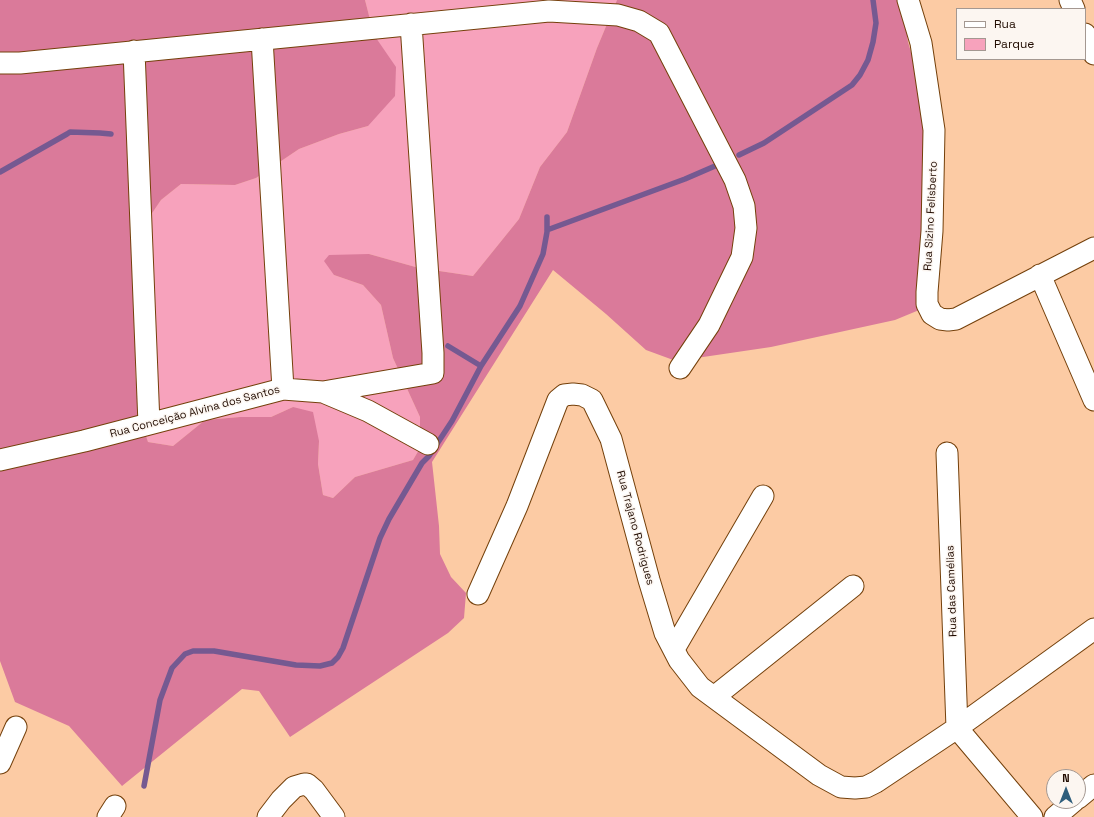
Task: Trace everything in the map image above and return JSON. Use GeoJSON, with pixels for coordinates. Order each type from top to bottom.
{"type":"FeatureCollection","features":[{"type":"Feature","properties":{"kind":"street","name":"Rua Sizino Felisberto"},"geometry":{"type":"LineString","coordinates":[[908,0],[921,43],[934,130],[932,231],[926,292],[929,309],[932,314],[940,319],[956,319],[1094,248]]}},
{"type":"Feature","properties":{"kind":"street"},"geometry":{"type":"LineString","coordinates":[[0,63],[20,63],[549,11],[618,15],[639,21],[658,33],[735,180],[744,206],[746,228],[742,257],[709,325],[680,368]]}},
{"type":"Feature","properties":{"kind":"street"},"geometry":{"type":"LineString","coordinates":[[323,392],[433,373],[433,345],[411,24]]}},
{"type":"Feature","properties":{"kind":"street"},"geometry":{"type":"LineString","coordinates":[[1086,36],[1094,54]]}},
{"type":"Feature","properties":{"kind":"street"},"geometry":{"type":"LineString","coordinates":[[262,39],[283,389]]}},
{"type":"Feature","properties":{"kind":"street"},"geometry":{"type":"LineString","coordinates":[[134,51],[149,424]]}},
{"type":"Feature","properties":{"kind":"street"},"geometry":{"type":"LineString","coordinates":[[1040,275],[1094,400]]}},
{"type":"Feature","properties":{"kind":"street","name":"Rua Conceição Alvina dos Santos"},"geometry":{"type":"LineString","coordinates":[[0,460],[84,441],[283,389],[323,392],[368,410],[428,444]]}},
{"type":"Feature","properties":{"kind":"street","name":"Rua Trajano Rodrigues"},"geometry":{"type":"LineString","coordinates":[[478,594],[517,506],[558,400],[564,395],[582,395],[592,400],[611,439],[649,580],[665,633],[679,660],[700,687],[819,775],[841,787],[866,787],[876,782],[957,728]]}},
{"type":"Feature","properties":{"kind":"street","name":"Rua das Camélias"},"geometry":{"type":"LineString","coordinates":[[947,453],[957,728]]}},
{"type":"Feature","properties":{"kind":"street"},"geometry":{"type":"LineString","coordinates":[[674,649],[763,496]]}},
{"type":"Feature","properties":{"kind":"street"},"geometry":{"type":"LineString","coordinates":[[714,696],[853,586]]}},
{"type":"Feature","properties":{"kind":"street"},"geometry":{"type":"LineString","coordinates":[[1032,817],[957,728],[1094,629]]}},
{"type":"Feature","properties":{"kind":"street"},"geometry":{"type":"LineString","coordinates":[[0,763],[8,729]]}},
{"type":"Feature","properties":{"kind":"street"},"geometry":{"type":"LineString","coordinates":[[268,817],[281,800],[294,787],[300,784],[307,784],[334,817]]}},
{"type":"Feature","properties":{"kind":"street"},"geometry":{"type":"LineString","coordinates":[[1086,792],[1094,785]]}},
{"type":"Feature","properties":{"kind":"street"},"geometry":{"type":"LineString","coordinates":[[1055,817],[1064,809]]}},
{"type":"Feature","properties":{"kind":"green space"},"geometry":{"type":"Polygon","coordinates":[[[365,0],[617,0],[597,48],[567,132],[540,167],[519,219],[473,276],[419,268],[369,254],[334,275],[363,285],[381,305],[393,358],[420,417],[420,448],[413,460],[355,477],[333,498],[323,495],[318,464],[319,441],[293,407],[271,417],[240,417],[205,420],[173,446],[148,442],[138,411],[135,369],[140,231],[161,200],[181,184],[235,185],[256,178],[299,149],[339,134],[368,126],[374,35],[365,0]]]}},
{"type":"Feature","properties":{"kind":"shaded area"},"geometry":{"type":"Polygon","coordinates":[[[0,0],[365,0],[374,35],[396,67],[395,96],[368,126],[339,134],[299,149],[256,178],[235,185],[181,184],[161,200],[140,231],[135,369],[138,411],[148,442],[173,446],[205,420],[240,417],[271,417],[293,407],[313,412],[319,441],[318,464],[323,495],[333,498],[355,477],[413,460],[420,448],[420,417],[393,358],[381,305],[363,285],[334,275],[324,261],[329,255],[369,254],[419,268],[473,276],[519,219],[540,167],[567,132],[597,48],[617,0],[902,0],[908,42],[937,140],[924,308],[895,320],[771,347],[676,361],[646,350],[606,314],[553,270],[432,462],[439,526],[440,554],[451,577],[466,593],[464,618],[448,633],[290,737],[259,691],[242,689],[122,786],[69,726],[15,702],[0,661],[0,0]]]}},
{"type":"Feature","properties":{"kind":"waterway"},"geometry":{"type":"LineString","coordinates":[[739,155],[764,143],[852,85],[860,75],[868,60],[873,42],[876,23],[873,0]]}},
{"type":"Feature","properties":{"kind":"waterway"},"geometry":{"type":"LineString","coordinates":[[0,172],[70,132],[111,134]]}},
{"type":"Feature","properties":{"kind":"waterway"},"geometry":{"type":"LineString","coordinates":[[547,230],[685,179],[722,163]]}},
{"type":"Feature","properties":{"kind":"waterway"},"geometry":{"type":"LineString","coordinates":[[144,786],[160,700],[172,668],[185,654],[193,651],[214,651],[296,665],[320,666],[332,663],[338,657],[343,648],[380,538],[389,519],[422,463],[429,456],[452,421],[481,366],[520,306],[543,254],[547,232],[547,217]]}},
{"type":"Feature","properties":{"kind":"waterway"},"geometry":{"type":"LineString","coordinates":[[448,346],[481,366]]}}]}
